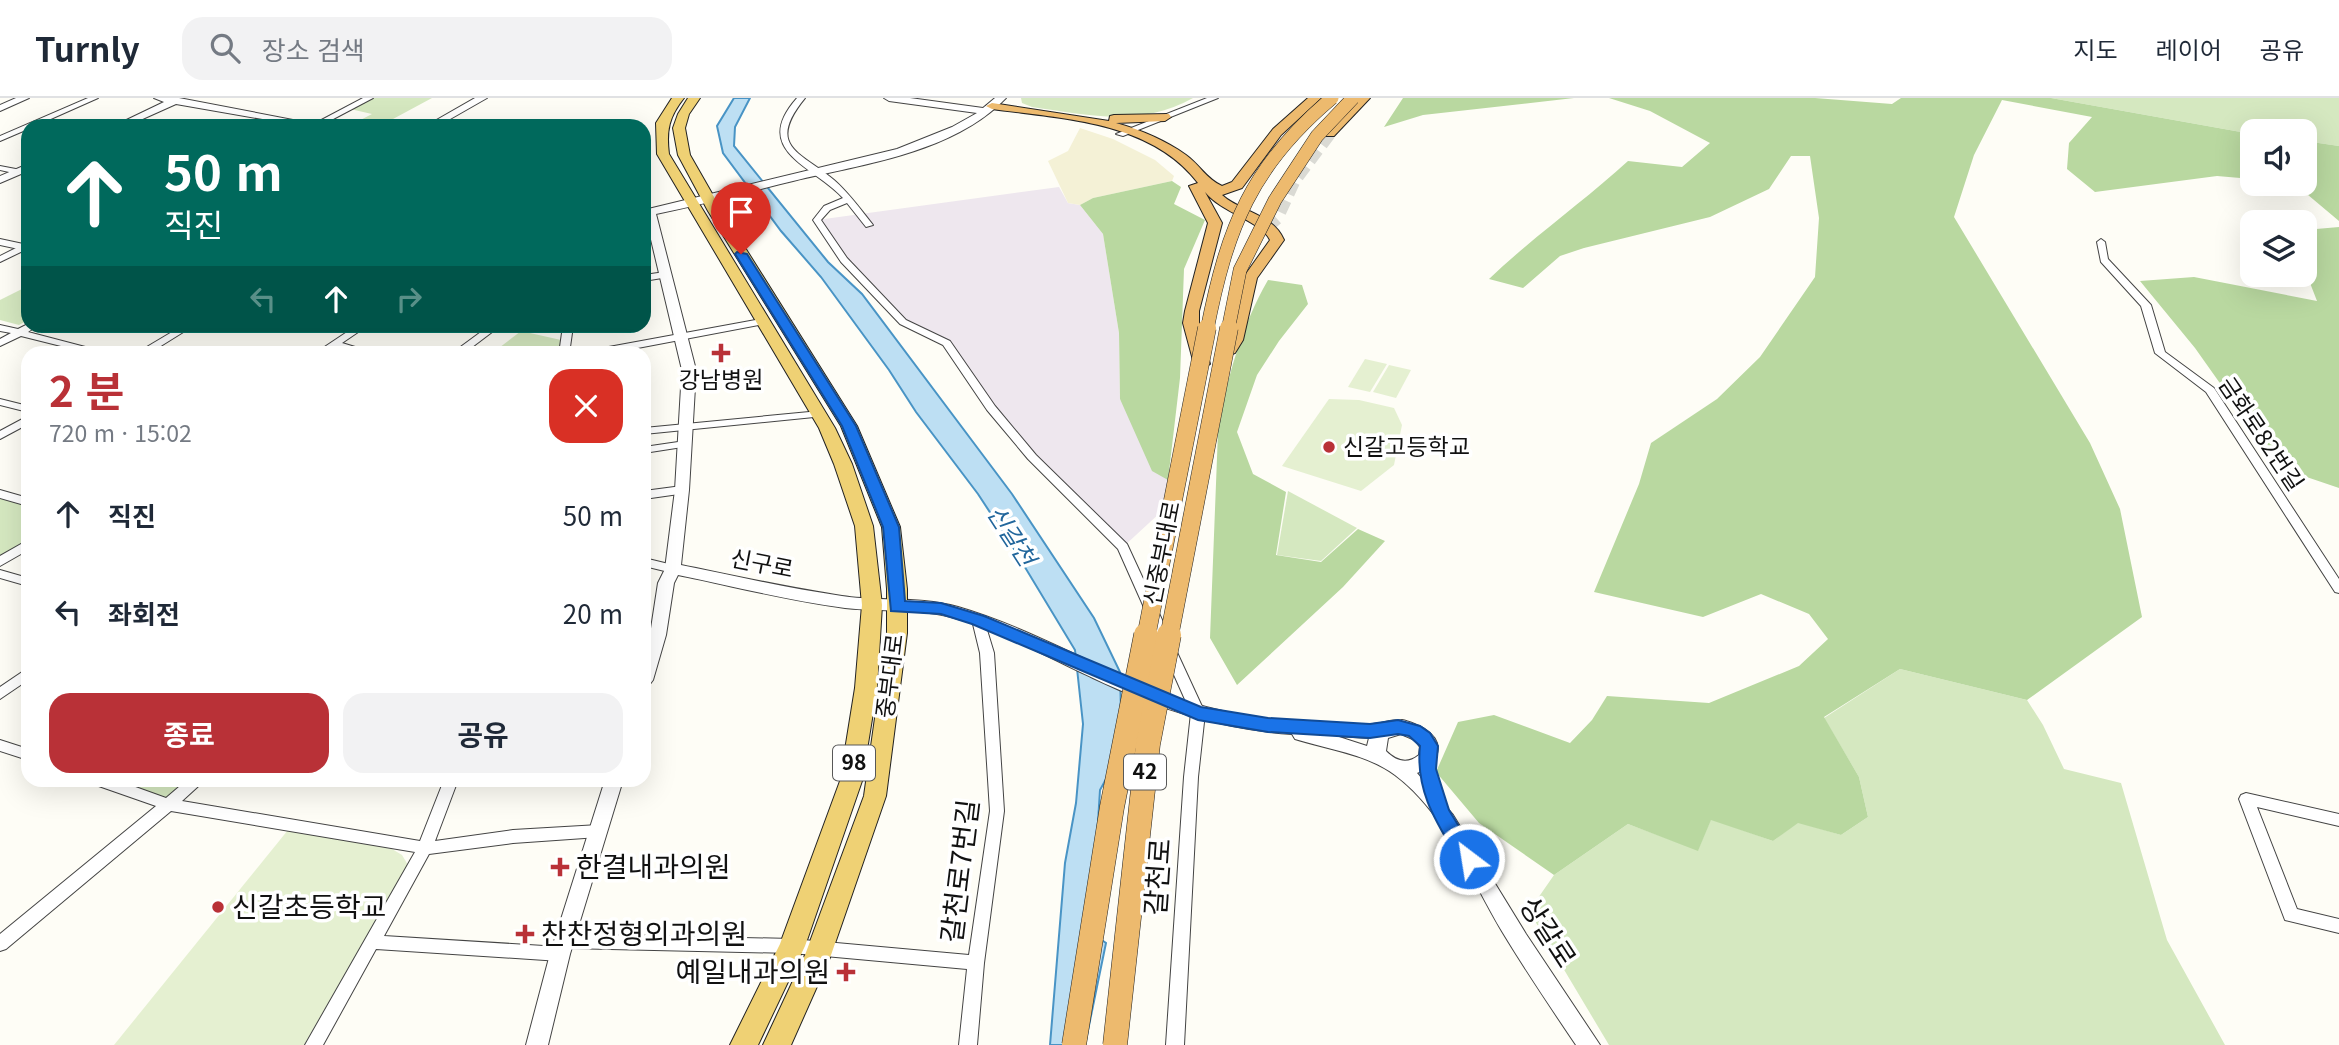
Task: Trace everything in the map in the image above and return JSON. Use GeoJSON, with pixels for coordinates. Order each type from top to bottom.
{"type":"FeatureCollection","features":[{"type":"Feature","properties":{"kind":"highway"},"geometry":{"type":"LineString","coordinates":[[1202,186],[1222,191],[1237,185],[1277,132],[1315,98]]}},
{"type":"Feature","properties":{"kind":"highway","name":"신중부대로"},"geometry":{"type":"LineString","coordinates":[[1074,1045],[1112,807],[1171,506],[1202,364],[1218,272],[1233,223],[1255,179],[1290,134],[1332,98]]}},
{"type":"Feature","properties":{"kind":"highway","name":"신중부대로"},"geometry":{"type":"LineString","coordinates":[[1115,1045],[1148,744],[1240,270],[1272,202],[1314,138],[1353,98]]}},
{"type":"Feature","properties":{"kind":"highway"},"geometry":{"type":"LineString","coordinates":[[1330,133],[1364,98]]}},
{"type":"Feature","properties":{"kind":"highway"},"geometry":{"type":"LineString","coordinates":[[990,104],[1079,118],[1133,120],[1165,117]]}},
{"type":"Feature","properties":{"kind":"highway"},"geometry":{"type":"LineString","coordinates":[[990,104],[1124,132],[1169,158],[1238,222],[1256,229],[1267,227],[1278,238],[1250,278],[1235,340],[1220,366]]}},
{"type":"Feature","properties":{"kind":"highway"},"geometry":{"type":"LineString","coordinates":[[1165,117],[1155,130],[1172,151]]}},
{"type":"Feature","properties":{"kind":"highway"},"geometry":{"type":"LineString","coordinates":[[1079,118],[1172,151],[1189,164],[1202,186],[1213,216],[1213,232],[1192,311],[1194,335],[1202,364]]}},
{"type":"Feature","properties":{"kind":"main road","name":"중부대로"},"geometry":{"type":"LineString","coordinates":[[678,98],[667,108],[661,125],[663,154],[701,201],[713,209],[849,426],[891,527],[897,633],[875,796],[820,949],[777,1045]]}},
{"type":"Feature","properties":{"kind":"main road","name":"중부대로"},"geometry":{"type":"LineString","coordinates":[[694,98],[682,113],[677,131],[678,144],[701,201],[761,322],[820,414],[843,464],[864,526],[872,605],[866,688],[851,781],[792,946],[744,1045]]}},
{"type":"Feature","properties":{"kind":"street"},"geometry":{"type":"LineString","coordinates":[[0,108],[24,98]]}},
{"type":"Feature","properties":{"kind":"street"},"geometry":{"type":"LineString","coordinates":[[45,119],[94,98]]}},
{"type":"Feature","properties":{"kind":"street"},"geometry":{"type":"LineString","coordinates":[[159,98],[178,99],[282,119]]}},
{"type":"Feature","properties":{"kind":"street"},"geometry":{"type":"LineString","coordinates":[[331,119],[369,98]]}},
{"type":"Feature","properties":{"kind":"street"},"geometry":{"type":"LineString","coordinates":[[444,119],[482,98]]}},
{"type":"Feature","properties":{"kind":"street"},"geometry":{"type":"LineString","coordinates":[[801,98],[785,116],[783,131],[796,158],[829,180],[869,225]]}},
{"type":"Feature","properties":{"kind":"street"},"geometry":{"type":"LineString","coordinates":[[889,98],[990,104]]}},
{"type":"Feature","properties":{"kind":"street"},"geometry":{"type":"LineString","coordinates":[[961,98],[990,104]]}},
{"type":"Feature","properties":{"kind":"street"},"geometry":{"type":"LineString","coordinates":[[1124,132],[1214,98]]}},
{"type":"Feature","properties":{"kind":"street"},"geometry":{"type":"LineString","coordinates":[[134,119],[178,99]]}},
{"type":"Feature","properties":{"kind":"street"},"geometry":{"type":"LineString","coordinates":[[651,212],[834,170],[928,141],[970,122],[990,104]]}},
{"type":"Feature","properties":{"kind":"street"},"geometry":{"type":"LineString","coordinates":[[0,139],[21,130]]}},
{"type":"Feature","properties":{"kind":"street"},"geometry":{"type":"LineString","coordinates":[[0,168],[21,169]]}},
{"type":"Feature","properties":{"kind":"street"},"geometry":{"type":"LineString","coordinates":[[0,180],[21,170]]}},
{"type":"Feature","properties":{"kind":"street"},"geometry":{"type":"LineString","coordinates":[[846,200],[827,208],[817,220],[844,260],[903,322],[947,343],[991,408],[1032,457],[1123,547],[1191,711]]}},
{"type":"Feature","properties":{"kind":"street"},"geometry":{"type":"LineString","coordinates":[[651,227],[689,370],[682,490],[673,569],[666,583],[651,635]]}},
{"type":"Feature","properties":{"kind":"street"},"geometry":{"type":"LineString","coordinates":[[0,242],[21,247]]}},
{"type":"Feature","properties":{"kind":"street","name":"금화로82번길"},"geometry":{"type":"LineString","coordinates":[[2101,243],[2105,260],[2146,305],[2160,353],[2210,390],[2339,589]]}},
{"type":"Feature","properties":{"kind":"street"},"geometry":{"type":"LineString","coordinates":[[0,259],[21,250]]}},
{"type":"Feature","properties":{"kind":"street"},"geometry":{"type":"LineString","coordinates":[[651,277],[665,275]]}},
{"type":"Feature","properties":{"kind":"street"},"geometry":{"type":"LineString","coordinates":[[631,346],[761,322]]}},
{"type":"Feature","properties":{"kind":"street"},"geometry":{"type":"LineString","coordinates":[[0,328],[19,332]]}},
{"type":"Feature","properties":{"kind":"street"},"geometry":{"type":"LineString","coordinates":[[0,343],[19,332]]}},
{"type":"Feature","properties":{"kind":"street"},"geometry":{"type":"LineString","coordinates":[[23,333],[75,346]]}},
{"type":"Feature","properties":{"kind":"street"},"geometry":{"type":"LineString","coordinates":[[154,346],[176,333]]}},
{"type":"Feature","properties":{"kind":"street"},"geometry":{"type":"LineString","coordinates":[[330,346],[350,333]]}},
{"type":"Feature","properties":{"kind":"street"},"geometry":{"type":"LineString","coordinates":[[468,346],[486,333]]}},
{"type":"Feature","properties":{"kind":"street"},"geometry":{"type":"LineString","coordinates":[[333,344],[341,346]]}},
{"type":"Feature","properties":{"kind":"street"},"geometry":{"type":"LineString","coordinates":[[0,402],[21,407]]}},
{"type":"Feature","properties":{"kind":"street"},"geometry":{"type":"LineString","coordinates":[[651,431],[820,414]]}},
{"type":"Feature","properties":{"kind":"street"},"geometry":{"type":"LineString","coordinates":[[0,436],[21,423]]}},
{"type":"Feature","properties":{"kind":"street"},"geometry":{"type":"LineString","coordinates":[[651,449],[685,444]]}},
{"type":"Feature","properties":{"kind":"street"},"geometry":{"type":"LineString","coordinates":[[651,494],[682,490]]}},
{"type":"Feature","properties":{"kind":"street"},"geometry":{"type":"LineString","coordinates":[[0,494],[21,500]]}},
{"type":"Feature","properties":{"kind":"street"},"geometry":{"type":"LineString","coordinates":[[0,562],[21,548]]}},
{"type":"Feature","properties":{"kind":"street","name":"신구로"},"geometry":{"type":"LineString","coordinates":[[651,564],[872,605],[941,609],[978,620],[1191,711],[1268,725]]}},
{"type":"Feature","properties":{"kind":"street"},"geometry":{"type":"LineString","coordinates":[[0,574],[21,580]]}},
{"type":"Feature","properties":{"kind":"street","name":"갈천로7번길"},"geometry":{"type":"LineString","coordinates":[[968,1045],[975,963],[997,811],[987,653],[978,620]]}},
{"type":"Feature","properties":{"kind":"street"},"geometry":{"type":"LineString","coordinates":[[0,694],[21,678]]}},
{"type":"Feature","properties":{"kind":"street","name":"갈천로"},"geometry":{"type":"LineString","coordinates":[[1175,1045],[1191,777],[1191,711]]}},
{"type":"Feature","properties":{"kind":"street"},"geometry":{"type":"LineString","coordinates":[[1268,725],[1370,731],[1402,727],[1421,735],[1429,749],[1426,761],[1411,769],[1390,764],[1350,747],[1268,725]]}},
{"type":"Feature","properties":{"kind":"street"},"geometry":{"type":"LineString","coordinates":[[1386,730],[1375,743],[1390,764]]}},
{"type":"Feature","properties":{"kind":"street"},"geometry":{"type":"LineString","coordinates":[[0,745],[21,752]]}},
{"type":"Feature","properties":{"kind":"street","name":"상갈로"},"geometry":{"type":"LineString","coordinates":[[1426,761],[1429,780],[1440,812]]}},
{"type":"Feature","properties":{"kind":"street","name":"상갈로"},"geometry":{"type":"LineString","coordinates":[[1390,764],[1413,779],[1440,812],[1526,953],[1589,1045]]}},
{"type":"Feature","properties":{"kind":"street"},"geometry":{"type":"LineString","coordinates":[[119,787],[169,806],[425,848],[450,848],[465,842],[501,838],[599,831]]}},
{"type":"Feature","properties":{"kind":"street"},"geometry":{"type":"LineString","coordinates":[[0,943],[190,787]]}},
{"type":"Feature","properties":{"kind":"street"},"geometry":{"type":"LineString","coordinates":[[314,1045],[425,848],[448,787]]}},
{"type":"Feature","properties":{"kind":"street"},"geometry":{"type":"LineString","coordinates":[[537,1045],[563,947],[612,787]]}},
{"type":"Feature","properties":{"kind":"street"},"geometry":{"type":"LineString","coordinates":[[2339,820],[2246,799],[2291,915],[2339,926]]}},
{"type":"Feature","properties":{"kind":"street"},"geometry":{"type":"LineString","coordinates":[[372,943],[563,947],[792,946],[975,963]]}},
{"type":"Feature","properties":{"kind":"shaded area"},"geometry":{"type":"Polygon","coordinates":[[[1080,128],[1113,139],[1155,160],[1174,176],[1172,181],[1093,198],[1080,205],[1068,203],[1048,161],[1068,151],[1080,128]]]}},
{"type":"Feature","properties":{"kind":"shaded area"},"geometry":{"type":"Polygon","coordinates":[[[1059,187],[1068,203],[1080,205],[1103,234],[1119,333],[1120,399],[1168,480],[1162,511],[1123,547],[1032,457],[947,343],[903,322],[844,260],[817,220],[1059,187]]]}},
{"type":"Feature","properties":{"kind":"green space"},"geometry":{"type":"Polygon","coordinates":[[[371,98],[432,98],[393,119],[362,119],[372,114],[350,109],[371,98]]]}},
{"type":"Feature","properties":{"kind":"green space"},"geometry":{"type":"Polygon","coordinates":[[[1021,98],[1193,98],[1153,113],[1114,117],[1032,107],[1022,103],[1021,98]]]}},
{"type":"Feature","properties":{"kind":"green space"},"geometry":{"type":"Polygon","coordinates":[[[1403,98],[1574,98],[1423,115],[1384,127],[1403,98]]]}},
{"type":"Feature","properties":{"kind":"green space"},"geometry":{"type":"Polygon","coordinates":[[[1609,98],[1815,98],[1892,104],[1901,98],[2051,98],[2240,132],[2240,178],[2217,176],[2095,192],[2067,169],[2069,143],[2092,117],[2002,100],[1974,155],[1954,217],[2090,443],[2120,509],[2142,617],[2027,700],[1900,669],[1824,717],[1859,777],[1868,817],[1841,835],[1798,823],[1773,841],[1711,820],[1698,851],[1628,824],[1554,875],[1479,823],[1436,772],[1458,722],[1494,715],[1570,743],[1592,720],[1607,696],[1709,703],[1799,666],[1828,639],[1809,614],[1761,594],[1703,617],[1594,592],[1639,484],[1651,443],[1717,399],[1760,357],[1815,277],[1819,218],[1810,156],[1791,156],[1769,189],[1710,217],[1560,256],[1523,288],[1489,279],[1628,161],[1682,167],[1710,143],[1650,111],[1609,98]]]}},
{"type":"Feature","properties":{"kind":"green space"},"geometry":{"type":"Polygon","coordinates":[[[2051,98],[2339,98],[2339,146],[2317,143],[2317,119],[2240,119],[2240,132],[2051,98]]]}},
{"type":"Feature","properties":{"kind":"green space"},"geometry":{"type":"Polygon","coordinates":[[[2317,143],[2339,146],[2339,221],[2309,196],[2317,196],[2317,143]]]}},
{"type":"Feature","properties":{"kind":"green space"},"geometry":{"type":"Polygon","coordinates":[[[1172,181],[1181,187],[1174,204],[1205,220],[1184,269],[1180,378],[1168,480],[1152,471],[1120,399],[1119,333],[1103,234],[1080,205],[1093,198],[1172,181]]]}},
{"type":"Feature","properties":{"kind":"green space"},"geometry":{"type":"Polygon","coordinates":[[[2339,227],[2339,488],[2280,468],[2195,348],[2140,281],[2194,277],[2317,301],[2312,287],[2317,287],[2317,229],[2339,227]]]}},
{"type":"Feature","properties":{"kind":"green space"},"geometry":{"type":"Polygon","coordinates":[[[1268,280],[1302,285],[1308,304],[1257,375],[1237,432],[1253,474],[1286,492],[1276,555],[1321,562],[1358,529],[1385,541],[1343,587],[1237,685],[1210,638],[1218,432],[1236,353],[1250,315],[1268,280]]]}},
{"type":"Feature","properties":{"kind":"green space"},"geometry":{"type":"Polygon","coordinates":[[[21,290],[21,324],[0,320],[0,300],[21,290]]]}},
{"type":"Feature","properties":{"kind":"green space"},"geometry":{"type":"Polygon","coordinates":[[[518,333],[561,340],[560,346],[501,346],[518,333]]]}},
{"type":"Feature","properties":{"kind":"green space"},"geometry":{"type":"Polygon","coordinates":[[[1365,359],[1387,364],[1370,392],[1348,387],[1365,359]]]}},
{"type":"Feature","properties":{"kind":"green space"},"geometry":{"type":"Polygon","coordinates":[[[1389,365],[1411,370],[1396,398],[1373,392],[1389,365]]]}},
{"type":"Feature","properties":{"kind":"green space"},"geometry":{"type":"Polygon","coordinates":[[[1329,399],[1359,400],[1394,408],[1402,425],[1394,465],[1361,491],[1282,466],[1329,399]]]}},
{"type":"Feature","properties":{"kind":"green space"},"geometry":{"type":"Polygon","coordinates":[[[1288,491],[1357,528],[1321,561],[1277,555],[1288,491]]]}},
{"type":"Feature","properties":{"kind":"green space"},"geometry":{"type":"Polygon","coordinates":[[[0,497],[21,501],[21,548],[0,562],[0,497]]]}},
{"type":"Feature","properties":{"kind":"green space"},"geometry":{"type":"Polygon","coordinates":[[[1900,669],[2027,700],[2043,725],[2064,769],[2121,783],[2167,940],[2225,1045],[1609,1045],[1529,911],[1554,875],[1628,824],[1698,850],[1711,819],[1773,841],[1798,822],[1841,835],[1868,817],[1859,777],[1824,718],[1900,669]]]}},
{"type":"Feature","properties":{"kind":"green space"},"geometry":{"type":"Polygon","coordinates":[[[131,787],[183,787],[167,801],[131,787]]]}},
{"type":"Feature","properties":{"kind":"green space"},"geometry":{"type":"Polygon","coordinates":[[[288,830],[392,849],[402,855],[408,865],[304,1045],[114,1045],[288,830]]]}},
{"type":"Feature","properties":{"kind":"water","name":"신갈천"},"geometry":{"type":"Polygon","coordinates":[[[734,98],[750,98],[735,127],[734,146],[828,262],[862,294],[1012,494],[1094,618],[1120,672],[1121,713],[1111,770],[1100,790],[1091,933],[1106,943],[1085,1045],[1050,1045],[1065,863],[1076,803],[1083,724],[1075,650],[978,494],[916,412],[821,277],[781,231],[723,153],[717,126],[734,98]]]}},
{"type":"Feature","properties":{"kind":"tunnel"},"geometry":{"type":"LineString","coordinates":[[1267,227],[1277,218],[1294,181],[1330,133]]}},
{"type":"Feature","properties":{"kind":"place","name":"강남병원"},"geometry":{"type":"Point","coordinates":[721,353]}},
{"type":"Feature","properties":{"kind":"place","name":"신갈고등학교"},"geometry":{"type":"Point","coordinates":[1329,447]}},
{"type":"Feature","properties":{"kind":"place","name":"한결내과의원"},"geometry":{"type":"Point","coordinates":[560,867]}},
{"type":"Feature","properties":{"kind":"place","name":"신갈초등학교"},"geometry":{"type":"Point","coordinates":[218,907]}},
{"type":"Feature","properties":{"kind":"place","name":"찬찬정형외과의원"},"geometry":{"type":"Point","coordinates":[525,934]}},
{"type":"Feature","properties":{"kind":"place","name":"예일내과의원"},"geometry":{"type":"Point","coordinates":[846,972]}},
{"type":"Feature","properties":{"kind":"route"},"geometry":{"type":"LineString","coordinates":[[741,254],[849,426],[891,527],[897,607],[916,606],[964,615],[1198,713],[1268,725],[1370,731],[1398,727],[1414,731],[1423,737],[1429,746],[1427,769],[1440,812],[1469,859]]}}]}
